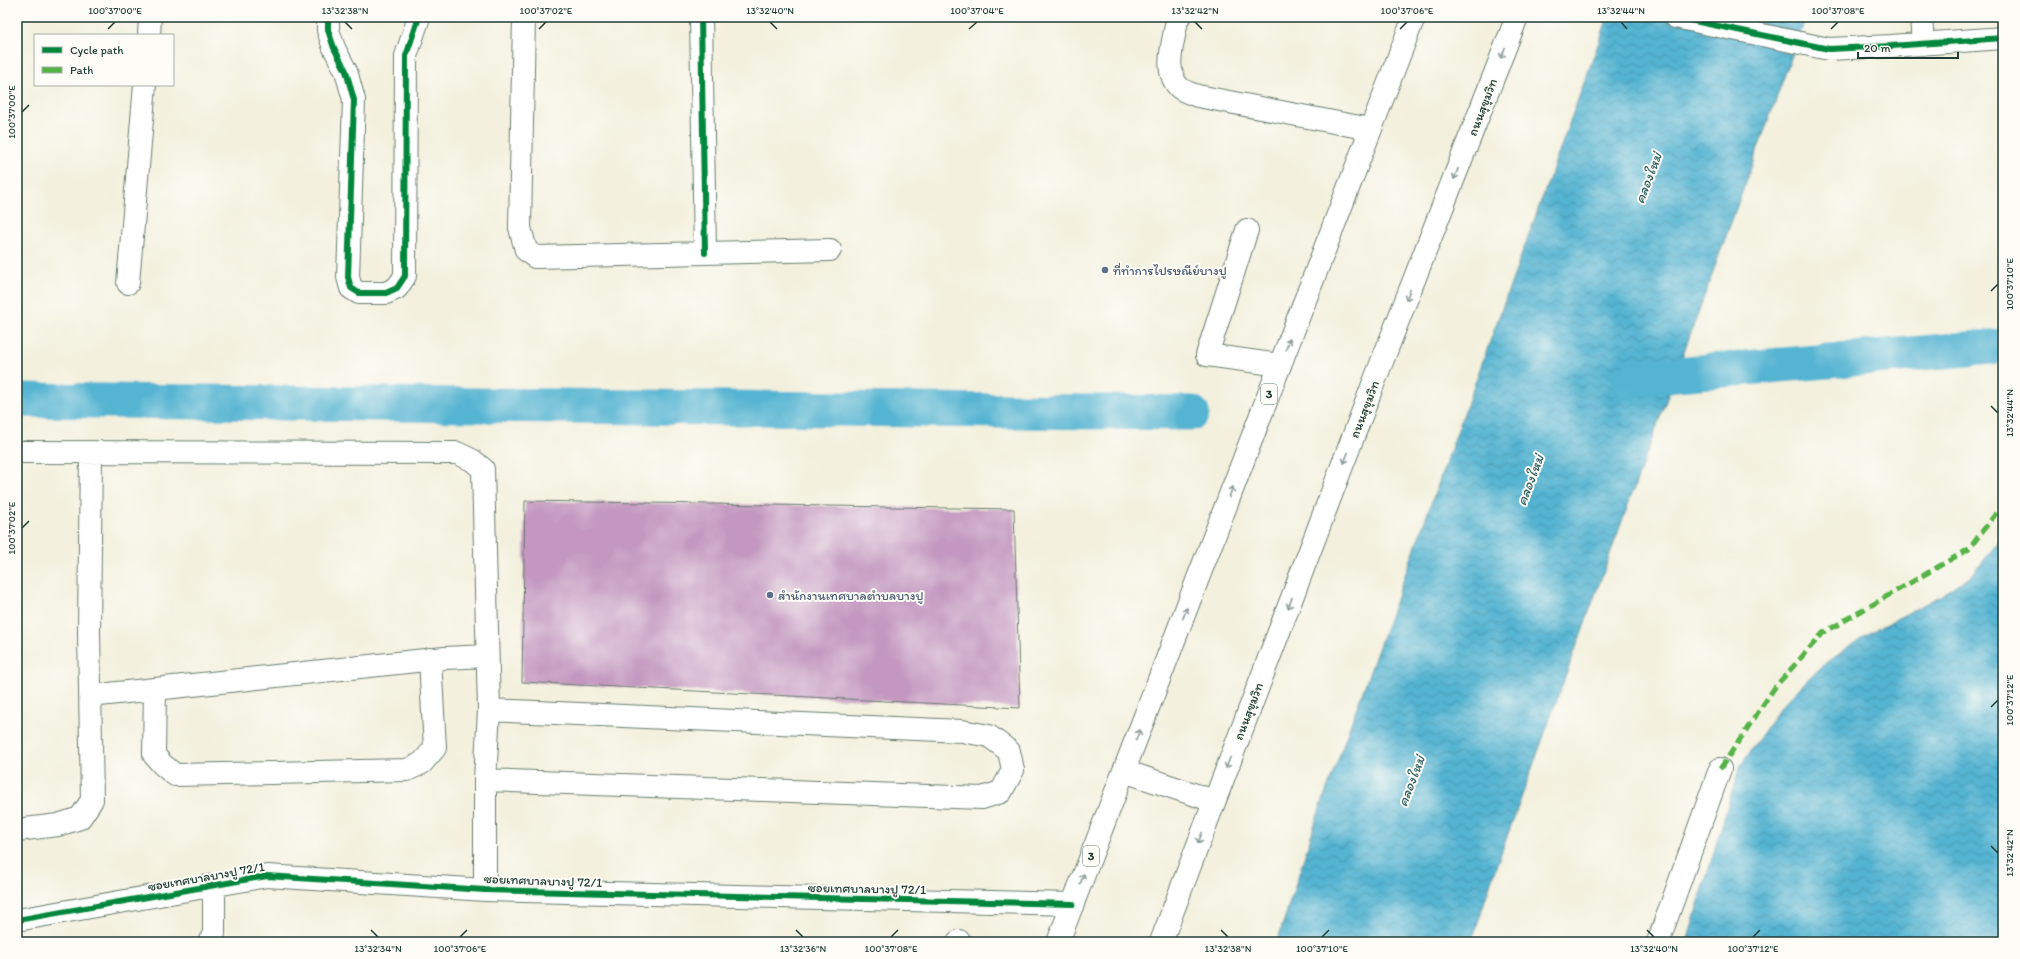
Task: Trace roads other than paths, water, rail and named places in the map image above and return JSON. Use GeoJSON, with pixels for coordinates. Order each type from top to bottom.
{"type":"FeatureCollection","features":[{"type":"Feature","properties":{"kind":"main road"},"geometry":{"type":"LineString","coordinates":[[149,34],[150,17]]}},
{"type":"Feature","properties":{"kind":"main road"},"geometry":{"type":"LineString","coordinates":[[328,17],[328,30],[334,48],[346,71],[354,100],[348,277],[352,288],[359,293],[386,293],[397,288],[405,276],[406,56],[419,17]]}},
{"type":"Feature","properties":{"kind":"main road"},"geometry":{"type":"LineString","coordinates":[[524,17],[520,228],[526,250],[535,257],[830,250]]}},
{"type":"Feature","properties":{"kind":"main road"},"geometry":{"type":"LineString","coordinates":[[701,17],[705,253]]}},
{"type":"Feature","properties":{"kind":"main road"},"geometry":{"type":"LineString","coordinates":[[1179,17],[1177,20],[1169,68],[1173,80],[1182,89],[1198,96],[1370,129]]}},
{"type":"Feature","properties":{"kind":"main road","name":"3"},"geometry":{"type":"LineString","coordinates":[[1058,942],[1414,17]]}},
{"type":"Feature","properties":{"kind":"main road","name":"ถนนสุขุมวิท"},"geometry":{"type":"LineString","coordinates":[[1161,942],[1374,382],[1517,17]]}},
{"type":"Feature","properties":{"kind":"main road"},"geometry":{"type":"LineString","coordinates":[[1675,17],[1829,49],[2003,38]]}},
{"type":"Feature","properties":{"kind":"main road"},"geometry":{"type":"LineString","coordinates":[[1921,17],[1923,44]]}},
{"type":"Feature","properties":{"kind":"main road"},"geometry":{"type":"LineString","coordinates":[[128,283],[145,86]]}},
{"type":"Feature","properties":{"kind":"main road"},"geometry":{"type":"LineString","coordinates":[[1247,230],[1207,354],[1280,365]]}},
{"type":"Feature","properties":{"kind":"main road"},"geometry":{"type":"LineString","coordinates":[[17,452],[457,453],[472,460],[483,469],[489,710],[485,780],[485,890]]}},
{"type":"Feature","properties":{"kind":"main road"},"geometry":{"type":"LineString","coordinates":[[17,830],[58,825],[80,818],[92,800],[89,632],[91,453]]}},
{"type":"Feature","properties":{"kind":"main road"},"geometry":{"type":"LineString","coordinates":[[90,696],[430,660],[487,656]]}},
{"type":"Feature","properties":{"kind":"main road"},"geometry":{"type":"LineString","coordinates":[[155,689],[154,755],[163,765],[176,775],[407,770],[422,763],[435,748],[430,660]]}},
{"type":"Feature","properties":{"kind":"main road"},"geometry":{"type":"LineString","coordinates":[[485,780],[982,798],[1001,792],[1013,770],[1009,751],[989,736],[962,732],[489,710]]}},
{"type":"Feature","properties":{"kind":"main road"},"geometry":{"type":"LineString","coordinates":[[1658,942],[1720,769]]}},
{"type":"Feature","properties":{"kind":"main road"},"geometry":{"type":"LineString","coordinates":[[1124,771],[1214,801]]}},
{"type":"Feature","properties":{"kind":"main road","name":"ซอยเทศบาลบางปู 72/1"},"geometry":{"type":"LineString","coordinates":[[17,920],[267,876],[485,890],[1072,904]]}},
{"type":"Feature","properties":{"kind":"main road"},"geometry":{"type":"LineString","coordinates":[[209,942],[214,934],[214,886]]}},
{"type":"Feature","properties":{"kind":"water","name":"คลองใหม่"},"geometry":{"type":"Polygon","coordinates":[[[1608,17],[1806,17],[1492,878],[1472,942],[1277,942],[1317,817],[1608,17]]]}},
{"type":"Feature","properties":{"kind":"water"},"geometry":{"type":"Polygon","coordinates":[[[2003,536],[2003,942],[1687,942],[1739,768],[1780,708],[1818,669],[1864,636],[1942,595],[1973,574],[2003,536]]]}},
{"type":"Feature","properties":{"kind":"waterway"},"geometry":{"type":"LineString","coordinates":[[1630,381],[1676,374],[2003,346]]}},
{"type":"Feature","properties":{"kind":"waterway"},"geometry":{"type":"LineString","coordinates":[[17,400],[1192,413]]}},
{"type":"Feature","properties":{"kind":"place","name":"ที่ทำการไปรษณีย์บางปู"},"geometry":{"type":"Point","coordinates":[1105,270]}},
{"type":"Feature","properties":{"kind":"place","name":"สำนักงานเทศบาลตำบลบางปู"},"geometry":{"type":"Point","coordinates":[770,595]}}]}
